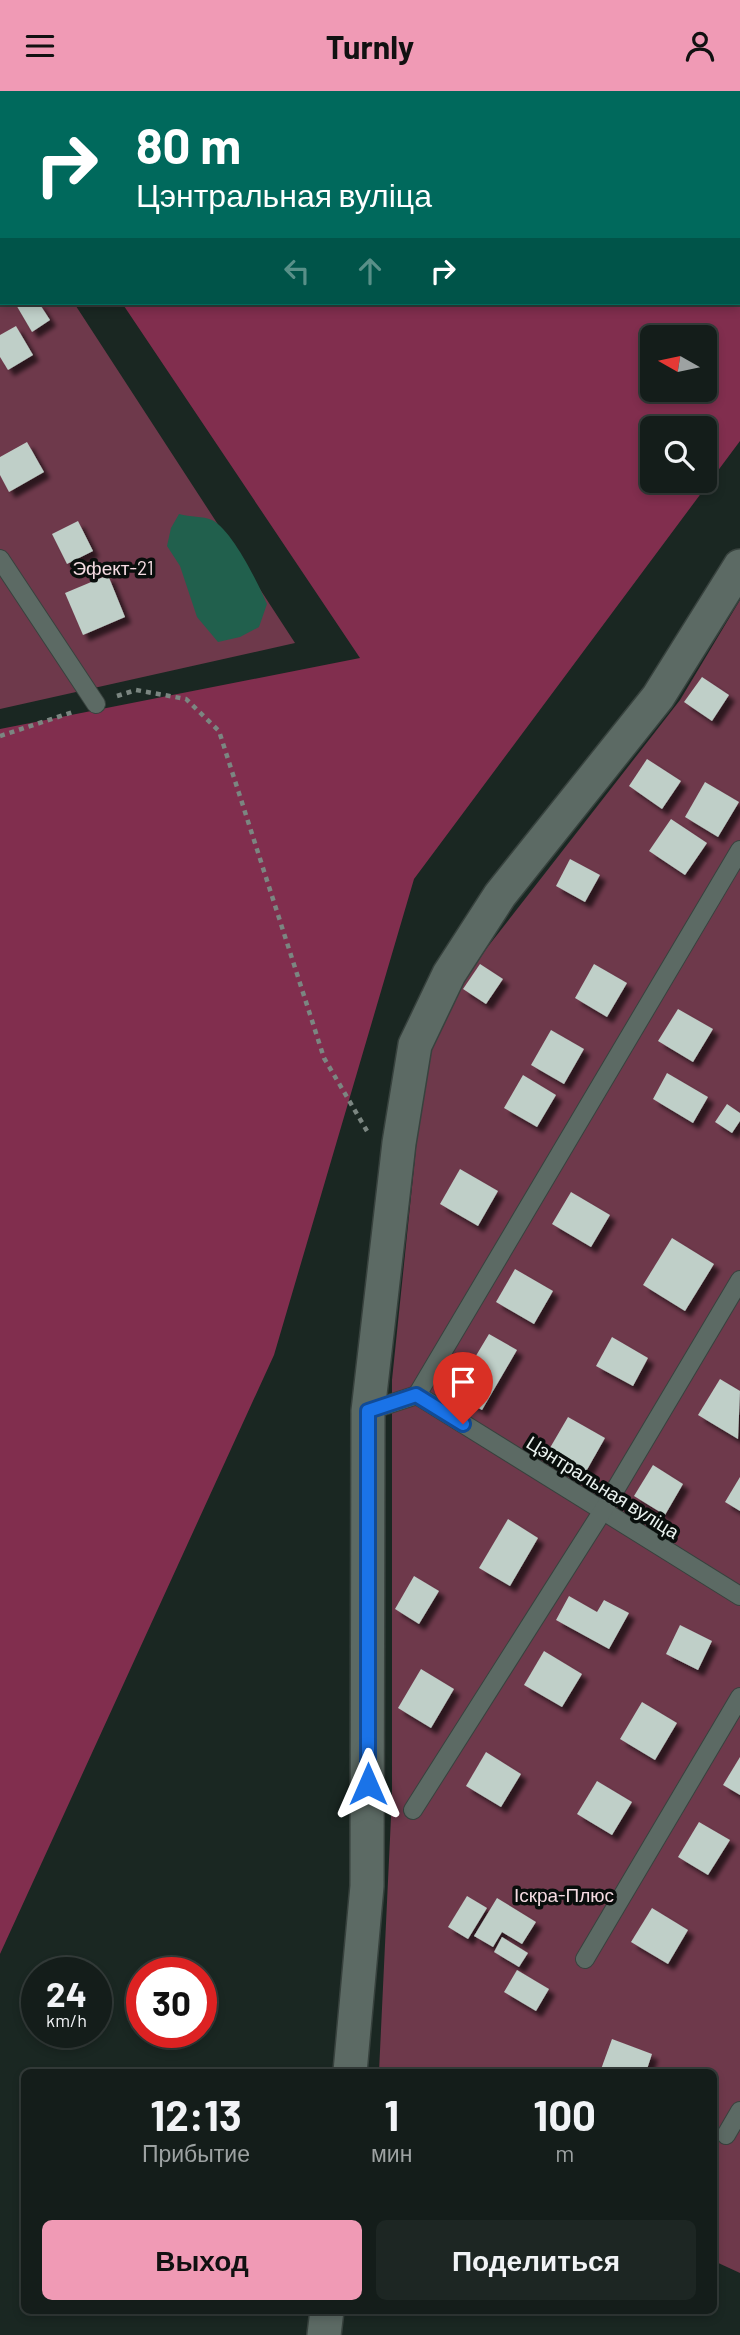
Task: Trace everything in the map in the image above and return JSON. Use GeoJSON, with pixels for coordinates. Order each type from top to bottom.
{"type":"FeatureCollection","features":[{"type":"Feature","properties":{"kind":"street"},"geometry":{"type":"LineString","coordinates":[[351,2069],[368,1886],[368,1411],[399,1143],[415,1045],[449,974],[500,894],[658,697],[740,566]]}},
{"type":"Feature","properties":{"kind":"street"},"geometry":{"type":"LineString","coordinates":[[324,2335],[327,2314]]}},
{"type":"Feature","properties":{"kind":"lane"},"geometry":{"type":"LineString","coordinates":[[0,559],[96,704]]}},
{"type":"Feature","properties":{"kind":"lane"},"geometry":{"type":"LineString","coordinates":[[368,1411],[416,1395],[740,851]]}},
{"type":"Feature","properties":{"kind":"lane"},"geometry":{"type":"LineString","coordinates":[[413,1810],[602,1512],[740,1280]]}},
{"type":"Feature","properties":{"kind":"lane","name":"Цэнтральная вуліца"},"geometry":{"type":"LineString","coordinates":[[416,1395],[740,1596]]}},
{"type":"Feature","properties":{"kind":"lane"},"geometry":{"type":"LineString","coordinates":[[585,1959],[740,1697]]}},
{"type":"Feature","properties":{"kind":"lane"},"geometry":{"type":"LineString","coordinates":[[726,2135],[740,2111]]}},
{"type":"Feature","properties":{"kind":"path"},"geometry":{"type":"LineString","coordinates":[[0,736],[136,690],[186,699],[219,731],[324,1058],[370,1135]]}},
{"type":"Feature","properties":{"kind":"green space","name":"Эфект-21"},"geometry":{"type":"Polygon","coordinates":[[[0,305],[75,305],[295,643],[0,709],[0,305]]]}},
{"type":"Feature","properties":{"kind":"green space","name":"Іскра-Плюс"},"geometry":{"type":"Polygon","coordinates":[[[740,600],[740,2273],[717,2262],[717,2069],[379,2069],[392,1796],[392,1380],[425,1061],[442,1016],[486,949],[680,700],[740,600]]]}},
{"type":"Feature","properties":{"kind":"shaded area"},"geometry":{"type":"Polygon","coordinates":[[[123,305],[740,305],[740,441],[717,472],[717,416],[640,416],[640,493],[701,493],[414,879],[274,1355],[0,1954],[0,729],[360,658],[123,305]]]}},
{"type":"Feature","properties":{"kind":"shaded area"},"geometry":{"type":"Polygon","coordinates":[[[179,514],[212,520],[236,545],[267,604],[259,627],[240,637],[218,642],[197,617],[180,566],[167,546],[171,528],[179,514]]]}},
{"type":"Feature","properties":{"kind":"building"},"geometry":{"type":"Polygon","coordinates":[[[16,305],[40,305],[50,320],[32,332],[16,305]]]}},
{"type":"Feature","properties":{"kind":"building"},"geometry":{"type":"Polygon","coordinates":[[[16,326],[33,355],[8,370],[0,357],[0,335],[16,326]]]}},
{"type":"Feature","properties":{"kind":"building"},"geometry":{"type":"Polygon","coordinates":[[[27,442],[44,472],[9,492],[0,475],[0,457],[27,442]]]}},
{"type":"Feature","properties":{"kind":"building"},"geometry":{"type":"Polygon","coordinates":[[[78,521],[93,551],[67,564],[52,534],[78,521]]]}},
{"type":"Feature","properties":{"kind":"building"},"geometry":{"type":"Polygon","coordinates":[[[108,575],[125,617],[83,635],[65,593],[108,575]]]}},
{"type":"Feature","properties":{"kind":"building"},"geometry":{"type":"Polygon","coordinates":[[[702,677],[729,695],[712,721],[684,702],[702,677]]]}},
{"type":"Feature","properties":{"kind":"building"},"geometry":{"type":"Polygon","coordinates":[[[647,759],[681,781],[662,809],[629,786],[647,759]]]}},
{"type":"Feature","properties":{"kind":"building"},"geometry":{"type":"Polygon","coordinates":[[[705,782],[739,802],[718,837],[685,817],[705,782]]]}},
{"type":"Feature","properties":{"kind":"building"},"geometry":{"type":"Polygon","coordinates":[[[671,819],[707,843],[685,875],[649,851],[671,819]]]}},
{"type":"Feature","properties":{"kind":"building"},"geometry":{"type":"Polygon","coordinates":[[[570,859],[600,875],[585,902],[556,886],[570,859]]]}},
{"type":"Feature","properties":{"kind":"building"},"geometry":{"type":"Polygon","coordinates":[[[480,964],[503,979],[486,1004],[463,989],[480,964]]]}},
{"type":"Feature","properties":{"kind":"building"},"geometry":{"type":"Polygon","coordinates":[[[594,964],[627,983],[607,1017],[575,998],[594,964]]]}},
{"type":"Feature","properties":{"kind":"building"},"geometry":{"type":"Polygon","coordinates":[[[678,1009],[713,1029],[693,1062],[658,1041],[678,1009]]]}},
{"type":"Feature","properties":{"kind":"building"},"geometry":{"type":"Polygon","coordinates":[[[551,1030],[584,1049],[564,1084],[531,1065],[551,1030]]]}},
{"type":"Feature","properties":{"kind":"building"},"geometry":{"type":"Polygon","coordinates":[[[667,1073],[708,1097],[693,1123],[653,1099],[667,1073]]]}},
{"type":"Feature","properties":{"kind":"building"},"geometry":{"type":"Polygon","coordinates":[[[523,1075],[556,1095],[537,1127],[504,1108],[523,1075]]]}},
{"type":"Feature","properties":{"kind":"building"},"geometry":{"type":"Polygon","coordinates":[[[727,1104],[740,1113],[740,1121],[732,1133],[715,1122],[727,1104]]]}},
{"type":"Feature","properties":{"kind":"building"},"geometry":{"type":"Polygon","coordinates":[[[460,1169],[498,1191],[478,1226],[440,1204],[460,1169]]]}},
{"type":"Feature","properties":{"kind":"building"},"geometry":{"type":"Polygon","coordinates":[[[571,1192],[610,1215],[591,1247],[552,1224],[571,1192]]]}},
{"type":"Feature","properties":{"kind":"building"},"geometry":{"type":"Polygon","coordinates":[[[672,1238],[714,1264],[685,1311],[643,1285],[672,1238]]]}},
{"type":"Feature","properties":{"kind":"building"},"geometry":{"type":"Polygon","coordinates":[[[515,1269],[553,1291],[534,1324],[496,1302],[515,1269]]]}},
{"type":"Feature","properties":{"kind":"building"},"geometry":{"type":"Polygon","coordinates":[[[489,1334],[517,1350],[482,1410],[441,1386],[455,1361],[468,1369],[489,1334]]]}},
{"type":"Feature","properties":{"kind":"building"},"geometry":{"type":"Polygon","coordinates":[[[612,1337],[648,1358],[633,1386],[596,1366],[612,1337]]]}},
{"type":"Feature","properties":{"kind":"building"},"geometry":{"type":"Polygon","coordinates":[[[720,1379],[740,1391],[738,1439],[698,1415],[720,1379]]]}},
{"type":"Feature","properties":{"kind":"building"},"geometry":{"type":"Polygon","coordinates":[[[568,1417],[605,1438],[584,1475],[547,1453],[568,1417]]]}},
{"type":"Feature","properties":{"kind":"building"},"geometry":{"type":"Polygon","coordinates":[[[653,1465],[683,1484],[665,1515],[634,1496],[653,1465]]]}},
{"type":"Feature","properties":{"kind":"building"},"geometry":{"type":"Polygon","coordinates":[[[740,1477],[740,1511],[725,1502],[740,1477]]]}},
{"type":"Feature","properties":{"kind":"building"},"geometry":{"type":"Polygon","coordinates":[[[508,1519],[538,1538],[510,1586],[479,1568],[508,1519]]]}},
{"type":"Feature","properties":{"kind":"building"},"geometry":{"type":"Polygon","coordinates":[[[414,1576],[439,1591],[419,1624],[395,1609],[414,1576]]]}},
{"type":"Feature","properties":{"kind":"building"},"geometry":{"type":"Polygon","coordinates":[[[569,1596],[597,1612],[604,1600],[629,1613],[609,1649],[556,1620],[569,1596]]]}},
{"type":"Feature","properties":{"kind":"building"},"geometry":{"type":"Polygon","coordinates":[[[680,1625],[712,1641],[698,1670],[666,1654],[680,1625]]]}},
{"type":"Feature","properties":{"kind":"building"},"geometry":{"type":"Polygon","coordinates":[[[544,1651],[582,1674],[562,1707],[524,1685],[544,1651]]]}},
{"type":"Feature","properties":{"kind":"building"},"geometry":{"type":"Polygon","coordinates":[[[421,1669],[454,1689],[431,1728],[398,1708],[421,1669]]]}},
{"type":"Feature","properties":{"kind":"building"},"geometry":{"type":"Polygon","coordinates":[[[642,1702],[677,1723],[655,1760],[620,1739],[642,1702]]]}},
{"type":"Feature","properties":{"kind":"building"},"geometry":{"type":"Polygon","coordinates":[[[486,1752],[521,1774],[501,1807],[466,1786],[486,1752]]]}},
{"type":"Feature","properties":{"kind":"building"},"geometry":{"type":"Polygon","coordinates":[[[740,1757],[740,1795],[723,1785],[740,1757]]]}},
{"type":"Feature","properties":{"kind":"building"},"geometry":{"type":"Polygon","coordinates":[[[597,1781],[632,1802],[612,1835],[577,1814],[597,1781]]]}},
{"type":"Feature","properties":{"kind":"building"},"geometry":{"type":"Polygon","coordinates":[[[699,1822],[730,1840],[708,1875],[678,1857],[699,1822]]]}},
{"type":"Feature","properties":{"kind":"building"},"geometry":{"type":"Polygon","coordinates":[[[467,1896],[487,1908],[468,1939],[448,1927],[467,1896]]]}},
{"type":"Feature","properties":{"kind":"building"},"geometry":{"type":"Polygon","coordinates":[[[497,1898],[536,1922],[522,1944],[502,1932],[493,1947],[474,1936],[497,1898]]]}},
{"type":"Feature","properties":{"kind":"building"},"geometry":{"type":"Polygon","coordinates":[[[652,1908],[688,1930],[668,1964],[631,1942],[652,1908]]]}},
{"type":"Feature","properties":{"kind":"building"},"geometry":{"type":"Polygon","coordinates":[[[502,1937],[528,1953],[519,1967],[494,1952],[502,1937]]]}},
{"type":"Feature","properties":{"kind":"building"},"geometry":{"type":"Polygon","coordinates":[[[517,1970],[549,1989],[536,2011],[504,1992],[517,1970]]]}},
{"type":"Feature","properties":{"kind":"building"},"geometry":{"type":"Polygon","coordinates":[[[612,2039],[652,2054],[647,2069],[601,2069],[612,2039]]]}},
{"type":"Feature","properties":{"kind":"route"},"geometry":{"type":"LineString","coordinates":[[368,1784],[368,1411],[416,1395],[463,1424]]}}]}
